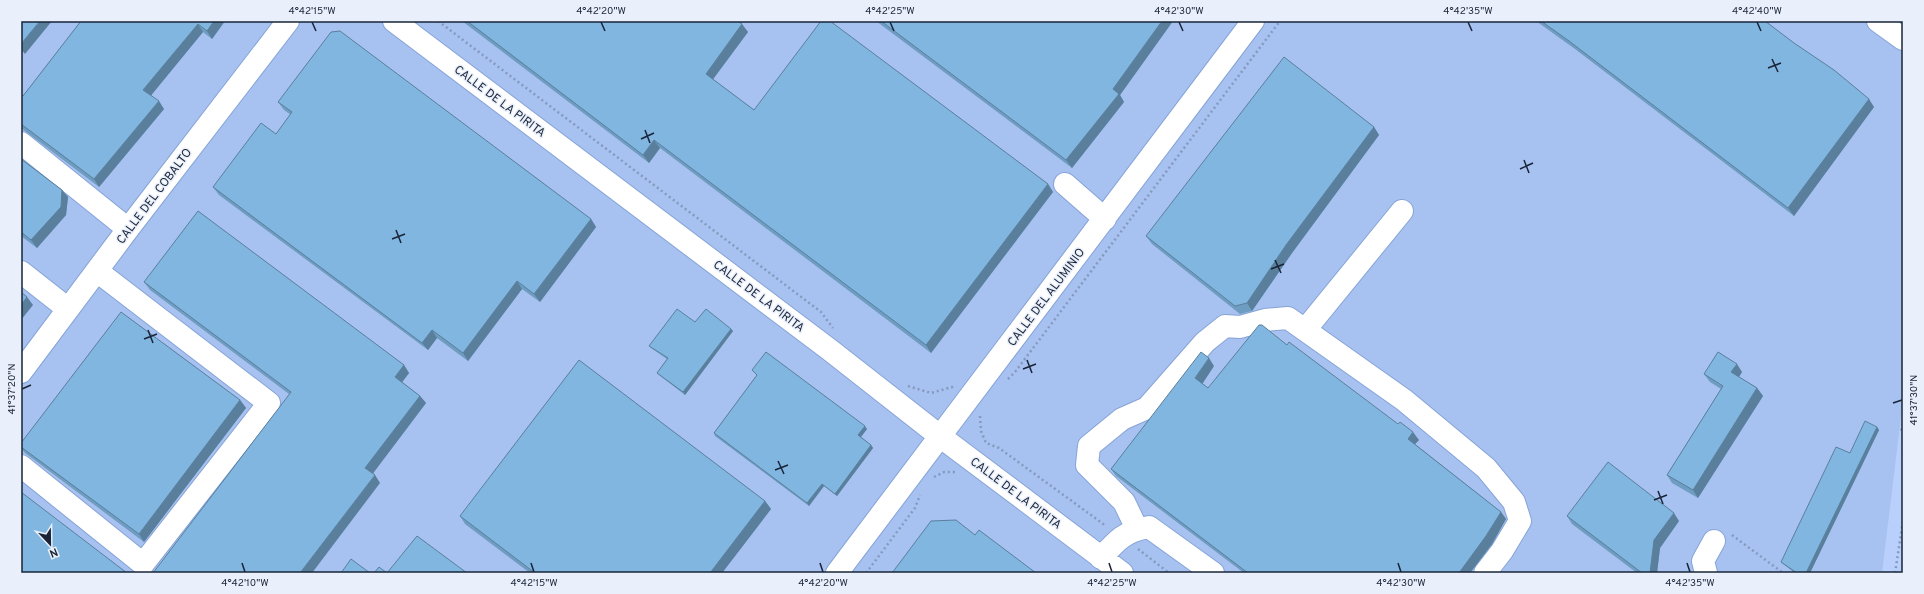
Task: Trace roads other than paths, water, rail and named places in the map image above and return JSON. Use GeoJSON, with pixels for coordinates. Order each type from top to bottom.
{"type":"FeatureCollection","features":[{"type":"Feature","properties":{"kind":"street","name":"CALLE DEL COBALTO"},"geometry":{"type":"LineString","coordinates":[[21,372],[128,229],[288,21]]}},
{"type":"Feature","properties":{"kind":"street","name":"CALLE DE LA PIRITA"},"geometry":{"type":"LineString","coordinates":[[394,21],[824,345],[941,437],[1122,573]]}},
{"type":"Feature","properties":{"kind":"street","name":"CALLE DEL ALUMINIO"},"geometry":{"type":"LineString","coordinates":[[837,573],[941,437],[1253,21]]}},
{"type":"Feature","properties":{"kind":"street"},"geometry":{"type":"LineString","coordinates":[[1878,21],[1903,39]]}},
{"type":"Feature","properties":{"kind":"street"},"geometry":{"type":"LineString","coordinates":[[21,142],[128,229]]}},
{"type":"Feature","properties":{"kind":"street"},"geometry":{"type":"LineString","coordinates":[[1065,184],[1105,218]]}},
{"type":"Feature","properties":{"kind":"street"},"geometry":{"type":"LineString","coordinates":[[1305,330],[1402,211]]}},
{"type":"Feature","properties":{"kind":"street"},"geometry":{"type":"LineString","coordinates":[[21,466],[143,564],[269,403],[97,271]]}},
{"type":"Feature","properties":{"kind":"street"},"geometry":{"type":"LineString","coordinates":[[21,272],[68,309]]}},
{"type":"Feature","properties":{"kind":"street"},"geometry":{"type":"LineString","coordinates":[[1129,533],[1124,502],[1087,465],[1089,446],[1122,419],[1147,408],[1205,342],[1226,326],[1240,327],[1264,320],[1288,318],[1404,400],[1486,468],[1514,502],[1520,521],[1502,551],[1486,573]]}},
{"type":"Feature","properties":{"kind":"street"},"geometry":{"type":"LineString","coordinates":[[1101,558],[1129,533],[1149,527],[1213,573]]}},
{"type":"Feature","properties":{"kind":"street"},"geometry":{"type":"LineString","coordinates":[[1706,573],[1703,561],[1714,541]]}}]}
